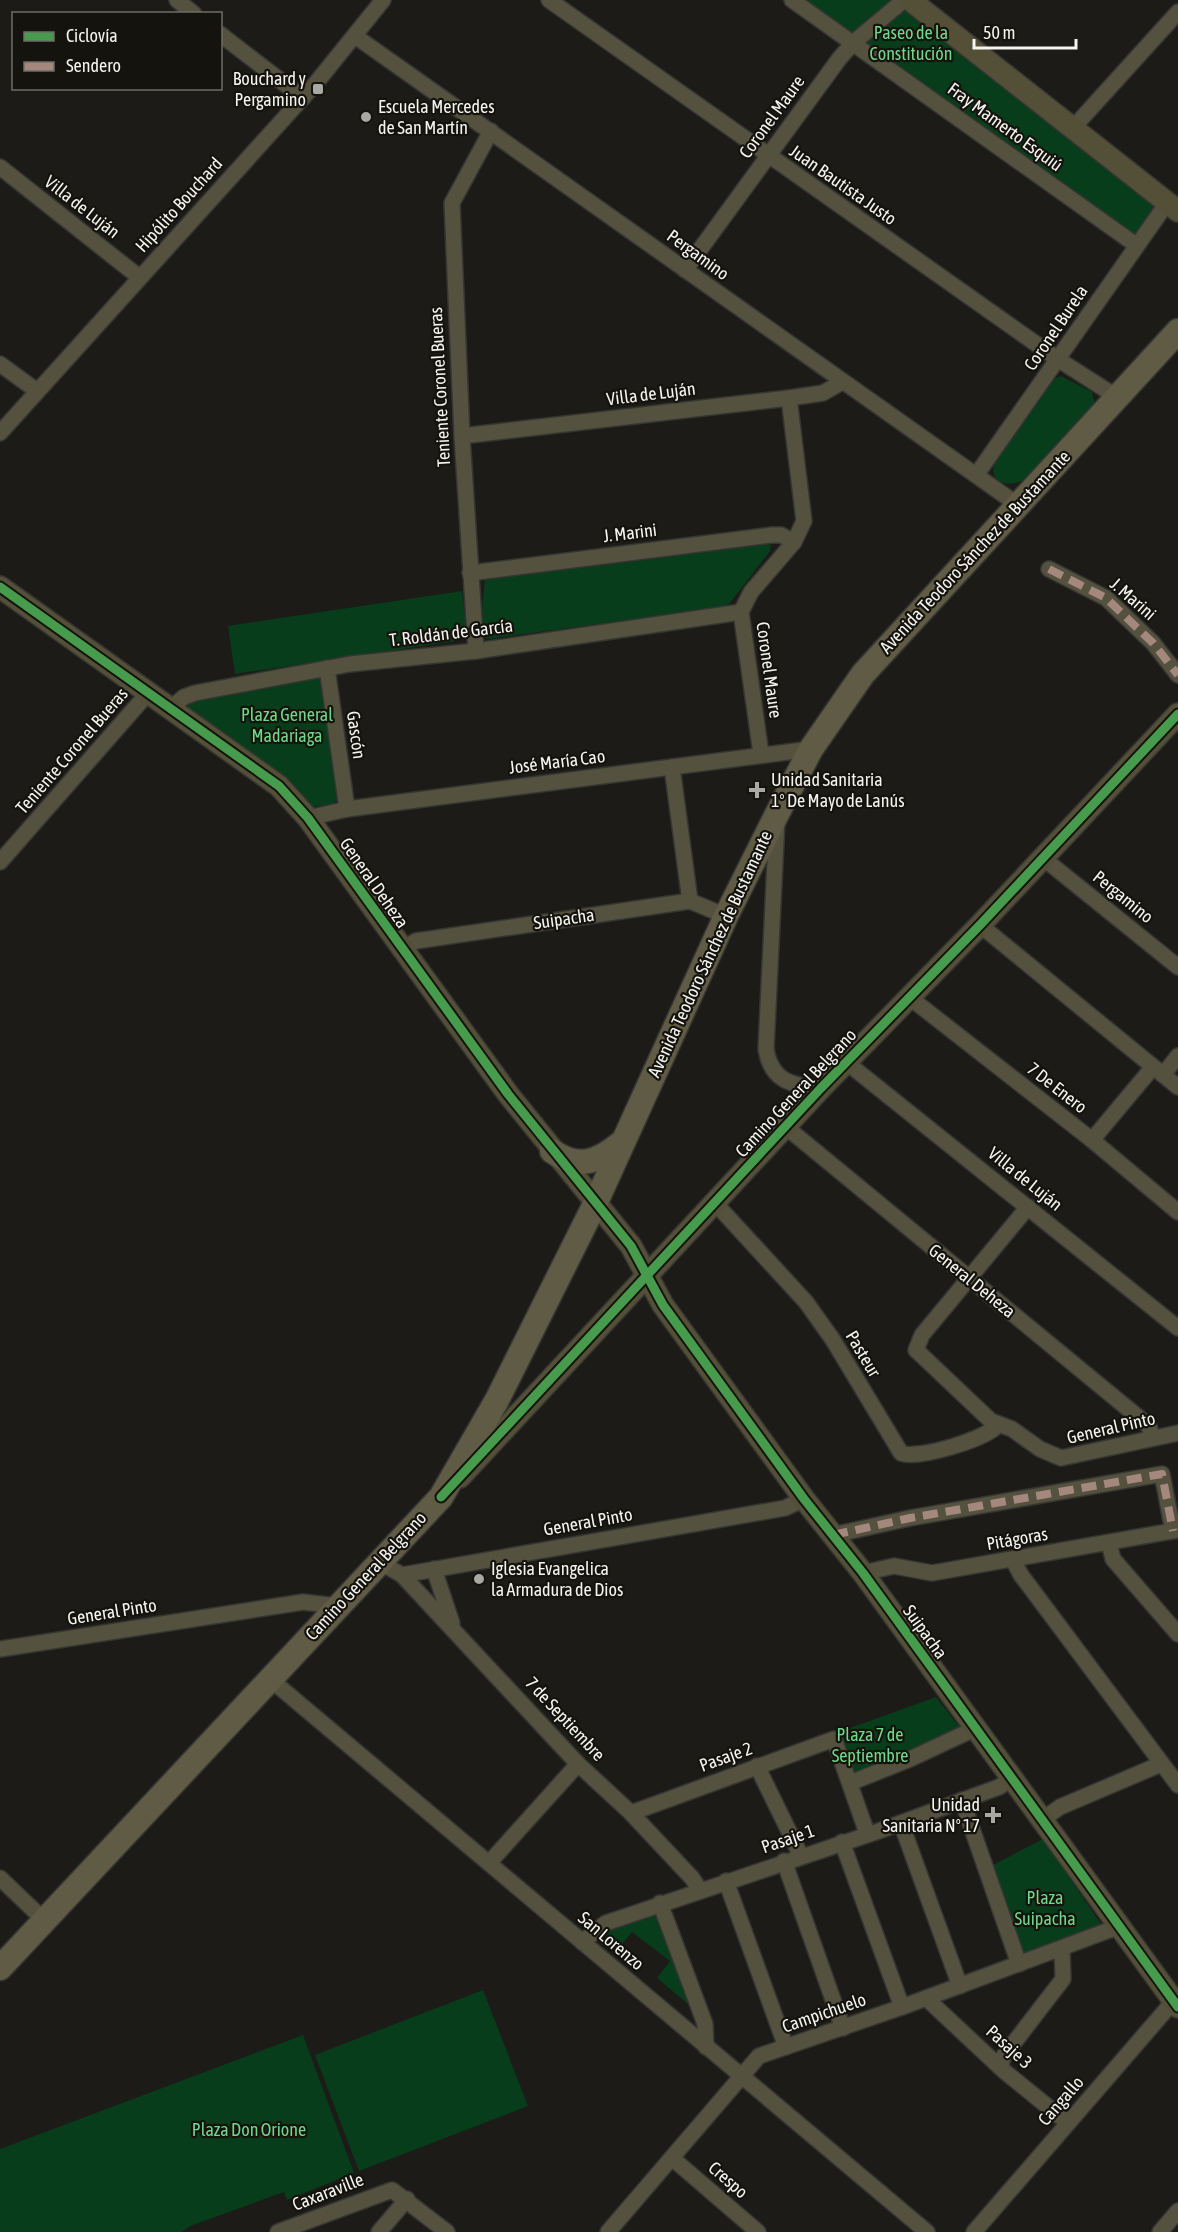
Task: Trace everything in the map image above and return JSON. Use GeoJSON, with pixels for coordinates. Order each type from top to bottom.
{"type":"FeatureCollection","features":[{"type":"Feature","properties":{"kind":"main road","name":"Avenida Teodoro Sánchez de Bustamante"},"geometry":{"type":"LineString","coordinates":[[441,1497],[497,1400],[596,1203],[621,1143],[726,916],[811,749],[863,674],[1178,331]]}},
{"type":"Feature","properties":{"kind":"main road"},"geometry":{"type":"LineString","coordinates":[[552,1151],[568,1161],[583,1162],[603,1157],[621,1143]]}},
{"type":"Feature","properties":{"kind":"main road","name":"Camino General Belgrano"},"geometry":{"type":"LineString","coordinates":[[0,1968],[441,1497]]}},
{"type":"Feature","properties":{"kind":"street"},"geometry":{"type":"LineString","coordinates":[[177,0],[192,12]]}},
{"type":"Feature","properties":{"kind":"street","name":"Hipólito Bouchard"},"geometry":{"type":"LineString","coordinates":[[0,433],[303,98],[383,0]]}},
{"type":"Feature","properties":{"kind":"street","name":"Juan Bautista Justo"},"geometry":{"type":"LineString","coordinates":[[549,0],[1059,360],[1117,397]]}},
{"type":"Feature","properties":{"kind":"street","name":"Fray Mamerto Esquiú"},"geometry":{"type":"LineString","coordinates":[[792,0],[1136,245]]}},
{"type":"Feature","properties":{"kind":"street","name":"Coronel Maure"},"geometry":{"type":"LineString","coordinates":[[685,270],[853,43],[904,0]]}},
{"type":"Feature","properties":{"kind":"street"},"geometry":{"type":"LineString","coordinates":[[910,0],[1172,207]]}},
{"type":"Feature","properties":{"kind":"street"},"geometry":{"type":"LineString","coordinates":[[1072,129],[1178,12]]}},
{"type":"Feature","properties":{"kind":"street"},"geometry":{"type":"LineString","coordinates":[[222,36],[303,98]]}},
{"type":"Feature","properties":{"kind":"street","name":"Pergamino"},"geometry":{"type":"LineString","coordinates":[[355,36],[1018,505]]}},
{"type":"Feature","properties":{"kind":"street","name":"Teniente Coronel Bueras"},"geometry":{"type":"LineString","coordinates":[[476,651],[462,436],[452,203],[490,131]]}},
{"type":"Feature","properties":{"kind":"street","name":"Villa de Luján"},"geometry":{"type":"LineString","coordinates":[[0,167],[139,277]]}},
{"type":"Feature","properties":{"kind":"street","name":"Coronel Burela"},"geometry":{"type":"LineString","coordinates":[[977,474],[1059,360],[1136,245],[1172,207]]}},
{"type":"Feature","properties":{"kind":"street"},"geometry":{"type":"LineString","coordinates":[[0,364],[37,391]]}},
{"type":"Feature","properties":{"kind":"street","name":"Villa de Luján"},"geometry":{"type":"LineString","coordinates":[[462,436],[789,398],[823,393],[842,382]]}},
{"type":"Feature","properties":{"kind":"street","name":"Coronel Maure"},"geometry":{"type":"LineString","coordinates":[[761,754],[741,612],[751,592],[794,542],[801,530],[805,511],[789,398]]}},
{"type":"Feature","properties":{"kind":"street","name":"J. Marini"},"geometry":{"type":"LineString","coordinates":[[470,573],[772,535],[781,535],[794,542]]}},
{"type":"Feature","properties":{"kind":"street","name":"J. Marini"},"geometry":{"type":"LineString","coordinates":[[1049,569],[1106,598],[1153,643],[1178,675]]}},
{"type":"Feature","properties":{"kind":"street","name":"General Deheza"},"geometry":{"type":"LineString","coordinates":[[0,587],[279,786],[308,818],[401,949],[552,1151],[631,1246],[647,1275]]}},
{"type":"Feature","properties":{"kind":"street","name":"T. Roldán de García"},"geometry":{"type":"LineString","coordinates":[[171,708],[184,697],[195,693],[327,668],[476,651],[741,612]]}},
{"type":"Feature","properties":{"kind":"street","name":"Gascón"},"geometry":{"type":"LineString","coordinates":[[327,668],[347,808]]}},
{"type":"Feature","properties":{"kind":"street","name":"Teniente Coronel Bueras"},"geometry":{"type":"LineString","coordinates":[[0,862],[149,692]]}},
{"type":"Feature","properties":{"kind":"street","name":"Camino General Belgrano"},"geometry":{"type":"LineString","coordinates":[[441,1497],[821,1088],[980,925],[1178,714]]}},
{"type":"Feature","properties":{"kind":"street","name":"José María Cao"},"geometry":{"type":"LineString","coordinates":[[308,818],[347,808],[811,749]]}},
{"type":"Feature","properties":{"kind":"street"},"geometry":{"type":"LineString","coordinates":[[672,767],[690,901],[726,916]]}},
{"type":"Feature","properties":{"kind":"street"},"geometry":{"type":"LineString","coordinates":[[777,814],[766,1049],[768,1060],[779,1077],[792,1085],[821,1088]]}},
{"type":"Feature","properties":{"kind":"street","name":"Pergamino"},"geometry":{"type":"LineString","coordinates":[[1043,858],[1178,967]]}},
{"type":"Feature","properties":{"kind":"street","name":"Suipacha"},"geometry":{"type":"LineString","coordinates":[[401,949],[416,941],[690,901]]}},
{"type":"Feature","properties":{"kind":"street"},"geometry":{"type":"LineString","coordinates":[[980,925],[1178,1087]]}},
{"type":"Feature","properties":{"kind":"street","name":"7 De Enero"},"geometry":{"type":"LineString","coordinates":[[909,997],[1092,1140],[1178,1212]]}},
{"type":"Feature","properties":{"kind":"street"},"geometry":{"type":"LineString","coordinates":[[1092,1140],[1158,1071],[1178,1056]]}},
{"type":"Feature","properties":{"kind":"street","name":"Villa de Luján"},"geometry":{"type":"LineString","coordinates":[[846,1062],[1178,1328]]}},
{"type":"Feature","properties":{"kind":"street","name":"General Deheza"},"geometry":{"type":"LineString","coordinates":[[786,1127],[1149,1426],[1152,1437]]}},
{"type":"Feature","properties":{"kind":"street","name":"Pasteur"},"geometry":{"type":"LineString","coordinates":[[715,1203],[806,1302],[901,1453],[911,1455],[972,1441],[983,1437],[998,1425]]}},
{"type":"Feature","properties":{"kind":"street"},"geometry":{"type":"LineString","coordinates":[[998,1425],[916,1350],[921,1335],[1028,1207]]}},
{"type":"Feature","properties":{"kind":"street","name":"Suipacha"},"geometry":{"type":"LineString","coordinates":[[647,1275],[663,1305],[804,1499],[862,1573],[974,1729],[1177,2001]]}},
{"type":"Feature","properties":{"kind":"street","name":"General Pinto"},"geometry":{"type":"LineString","coordinates":[[998,1425],[1012,1430],[1052,1455],[1068,1458],[1152,1437],[1178,1433]]}},
{"type":"Feature","properties":{"kind":"street"},"geometry":{"type":"LineString","coordinates":[[832,1535],[910,1518],[1162,1474],[1175,1531]]}},
{"type":"Feature","properties":{"kind":"street","name":"General Pinto"},"geometry":{"type":"LineString","coordinates":[[402,1575],[785,1508],[804,1499]]}},
{"type":"Feature","properties":{"kind":"street","name":"Pitágoras"},"geometry":{"type":"LineString","coordinates":[[862,1573],[894,1566],[932,1573],[1175,1531]]}},
{"type":"Feature","properties":{"kind":"street"},"geometry":{"type":"LineString","coordinates":[[1109,1543],[1113,1559],[1178,1634]]}},
{"type":"Feature","properties":{"kind":"street"},"geometry":{"type":"LineString","coordinates":[[1013,1560],[1021,1575],[1178,1785]]}},
{"type":"Feature","properties":{"kind":"street"},"geometry":{"type":"LineString","coordinates":[[381,1563],[402,1575]]}},
{"type":"Feature","properties":{"kind":"street"},"geometry":{"type":"LineString","coordinates":[[434,1569],[454,1628]]}},
{"type":"Feature","properties":{"kind":"street","name":"7 de Septiembre"},"geometry":{"type":"LineString","coordinates":[[402,1575],[454,1628],[578,1764],[631,1813],[692,1878],[699,1890]]}},
{"type":"Feature","properties":{"kind":"street","name":"General Pinto"},"geometry":{"type":"LineString","coordinates":[[0,1649],[303,1602],[337,1606]]}},
{"type":"Feature","properties":{"kind":"street","name":"San Lorenzo"},"geometry":{"type":"LineString","coordinates":[[270,1679],[927,2232]]}},
{"type":"Feature","properties":{"kind":"street"},"geometry":{"type":"LineString","coordinates":[[867,1833],[850,1783],[910,1759],[974,1729]]}},
{"type":"Feature","properties":{"kind":"street","name":"Pasaje 2"},"geometry":{"type":"LineString","coordinates":[[631,1813],[834,1739],[850,1783]]}},
{"type":"Feature","properties":{"kind":"street"},"geometry":{"type":"LineString","coordinates":[[489,1863],[578,1764]]}},
{"type":"Feature","properties":{"kind":"street"},"geometry":{"type":"LineString","coordinates":[[1042,1820],[1060,1807],[1161,1764]]}},
{"type":"Feature","properties":{"kind":"street"},"geometry":{"type":"LineString","coordinates":[[757,1766],[801,1856]]}},
{"type":"Feature","properties":{"kind":"street","name":"Pasaje 1"},"geometry":{"type":"LineString","coordinates":[[582,1942],[606,1923],[901,1822],[999,1787],[1011,1779]]}},
{"type":"Feature","properties":{"kind":"street"},"geometry":{"type":"LineString","coordinates":[[962,1800],[1019,1965]]}},
{"type":"Feature","properties":{"kind":"street"},"geometry":{"type":"LineString","coordinates":[[901,1822],[960,1986]]}},
{"type":"Feature","properties":{"kind":"street"},"geometry":{"type":"LineString","coordinates":[[842,1842],[902,2007]]}},
{"type":"Feature","properties":{"kind":"street"},"geometry":{"type":"LineString","coordinates":[[784,1861],[843,2028]]}},
{"type":"Feature","properties":{"kind":"street"},"geometry":{"type":"LineString","coordinates":[[0,1878],[45,1921]]}},
{"type":"Feature","properties":{"kind":"street"},"geometry":{"type":"LineString","coordinates":[[726,1881],[786,2047]]}},
{"type":"Feature","properties":{"kind":"street"},"geometry":{"type":"LineString","coordinates":[[660,1903],[705,2024],[706,2047]]}},
{"type":"Feature","properties":{"kind":"street","name":"Campichuelo"},"geometry":{"type":"LineString","coordinates":[[614,2230],[759,2056],[1019,1965],[1120,1926]]}},
{"type":"Feature","properties":{"kind":"street"},"geometry":{"type":"LineString","coordinates":[[1001,2066],[1003,2057],[1063,1979],[1062,1949]]}},
{"type":"Feature","properties":{"kind":"street","name":"Pasaje 3"},"geometry":{"type":"LineString","coordinates":[[926,1998],[1068,2123]]}},
{"type":"Feature","properties":{"kind":"street","name":"Cangallo"},"geometry":{"type":"LineString","coordinates":[[974,2232],[1177,2001]]}},
{"type":"Feature","properties":{"kind":"street","name":"Crespo"},"geometry":{"type":"LineString","coordinates":[[672,2158],[758,2232]]}},
{"type":"Feature","properties":{"kind":"street","name":"Caxaraville"},"geometry":{"type":"LineString","coordinates":[[278,2232],[392,2190],[407,2199]]}},
{"type":"Feature","properties":{"kind":"street"},"geometry":{"type":"LineString","coordinates":[[379,2232],[407,2199],[447,2232]]}},
{"type":"Feature","properties":{"kind":"street"},"geometry":{"type":"LineString","coordinates":[[1160,2232],[1178,2211]]}},
{"type":"Feature","properties":{"kind":"green space","name":"Paseo de la Constitución"},"geometry":{"type":"Polygon","coordinates":[[[792,0],[910,0],[1167,203],[1136,245],[792,0]]]}},
{"type":"Feature","properties":{"kind":"green space"},"geometry":{"type":"Polygon","coordinates":[[[1061,376],[1092,392],[1095,405],[1024,480],[1002,483],[995,477],[994,465],[1052,380],[1061,376]]]}},
{"type":"Feature","properties":{"kind":"green space"},"geometry":{"type":"Polygon","coordinates":[[[763,543],[771,545],[770,551],[730,603],[723,607],[487,639],[480,632],[485,578],[763,543]]]}},
{"type":"Feature","properties":{"kind":"green space"},"geometry":{"type":"Polygon","coordinates":[[[462,591],[465,626],[461,637],[456,641],[235,674],[228,626],[462,591]]]}},
{"type":"Feature","properties":{"kind":"green space","name":"Plaza General Madariaga"},"geometry":{"type":"Polygon","coordinates":[[[320,676],[324,679],[339,799],[332,804],[309,807],[188,710],[187,706],[192,701],[320,676]]]}},
{"type":"Feature","properties":{"kind":"green space","name":"Plaza 7 de Septiembre"},"geometry":{"type":"Polygon","coordinates":[[[936,1697],[960,1728],[889,1762],[852,1776],[839,1732],[936,1697]]]}},
{"type":"Feature","properties":{"kind":"green space","name":"Plaza Suipacha"},"geometry":{"type":"Polygon","coordinates":[[[1043,1839],[1103,1927],[1022,1957],[993,1865],[1043,1839]]]}},
{"type":"Feature","properties":{"kind":"green space"},"geometry":{"type":"Polygon","coordinates":[[[658,1910],[695,2010],[657,1978],[670,1961],[632,1932],[618,1949],[602,1935],[609,1927],[658,1910]]]}},
{"type":"Feature","properties":{"kind":"green space"},"geometry":{"type":"Polygon","coordinates":[[[483,1990],[528,2106],[359,2171],[315,2055],[483,1990]]]}},
{"type":"Feature","properties":{"kind":"green space","name":"Plaza Don Orione"},"geometry":{"type":"Polygon","coordinates":[[[303,2035],[354,2173],[287,2200],[284,2192],[190,2226],[182,2232],[0,2232],[0,2149],[303,2035]]]}},
{"type":"Feature","properties":{"kind":"marked path"},"geometry":{"type":"LineString","coordinates":[[1049,569],[1106,598],[1153,643],[1178,675]]}},
{"type":"Feature","properties":{"kind":"marked path"},"geometry":{"type":"LineString","coordinates":[[833,1535],[910,1518],[1162,1474],[1173,1531]]}},
{"type":"Feature","properties":{"kind":"cycle path"},"geometry":{"type":"LineString","coordinates":[[0,587],[279,786],[308,818],[508,1094],[631,1246],[663,1305],[804,1499],[863,1573],[1178,2007]]}},
{"type":"Feature","properties":{"kind":"cycle path"},"geometry":{"type":"LineString","coordinates":[[441,1497],[821,1088],[980,925],[1178,714]]}},
{"type":"Feature","properties":{"kind":"place","name":"Bouchard y Pergamino"},"geometry":{"type":"Point","coordinates":[318,89]}},
{"type":"Feature","properties":{"kind":"place","name":"Escuela Mercedes de San Martín"},"geometry":{"type":"Point","coordinates":[366,117]}},
{"type":"Feature","properties":{"kind":"place","name":"Unidad Sanitaria 1° De Mayo de Lanús"},"geometry":{"type":"Point","coordinates":[757,790]}},
{"type":"Feature","properties":{"kind":"place","name":"Iglesia Evangelica la Armadura de Dios"},"geometry":{"type":"Point","coordinates":[479,1579]}},
{"type":"Feature","properties":{"kind":"place","name":"Unidad Sanitaria N° 17"},"geometry":{"type":"Point","coordinates":[993,1815]}}]}
